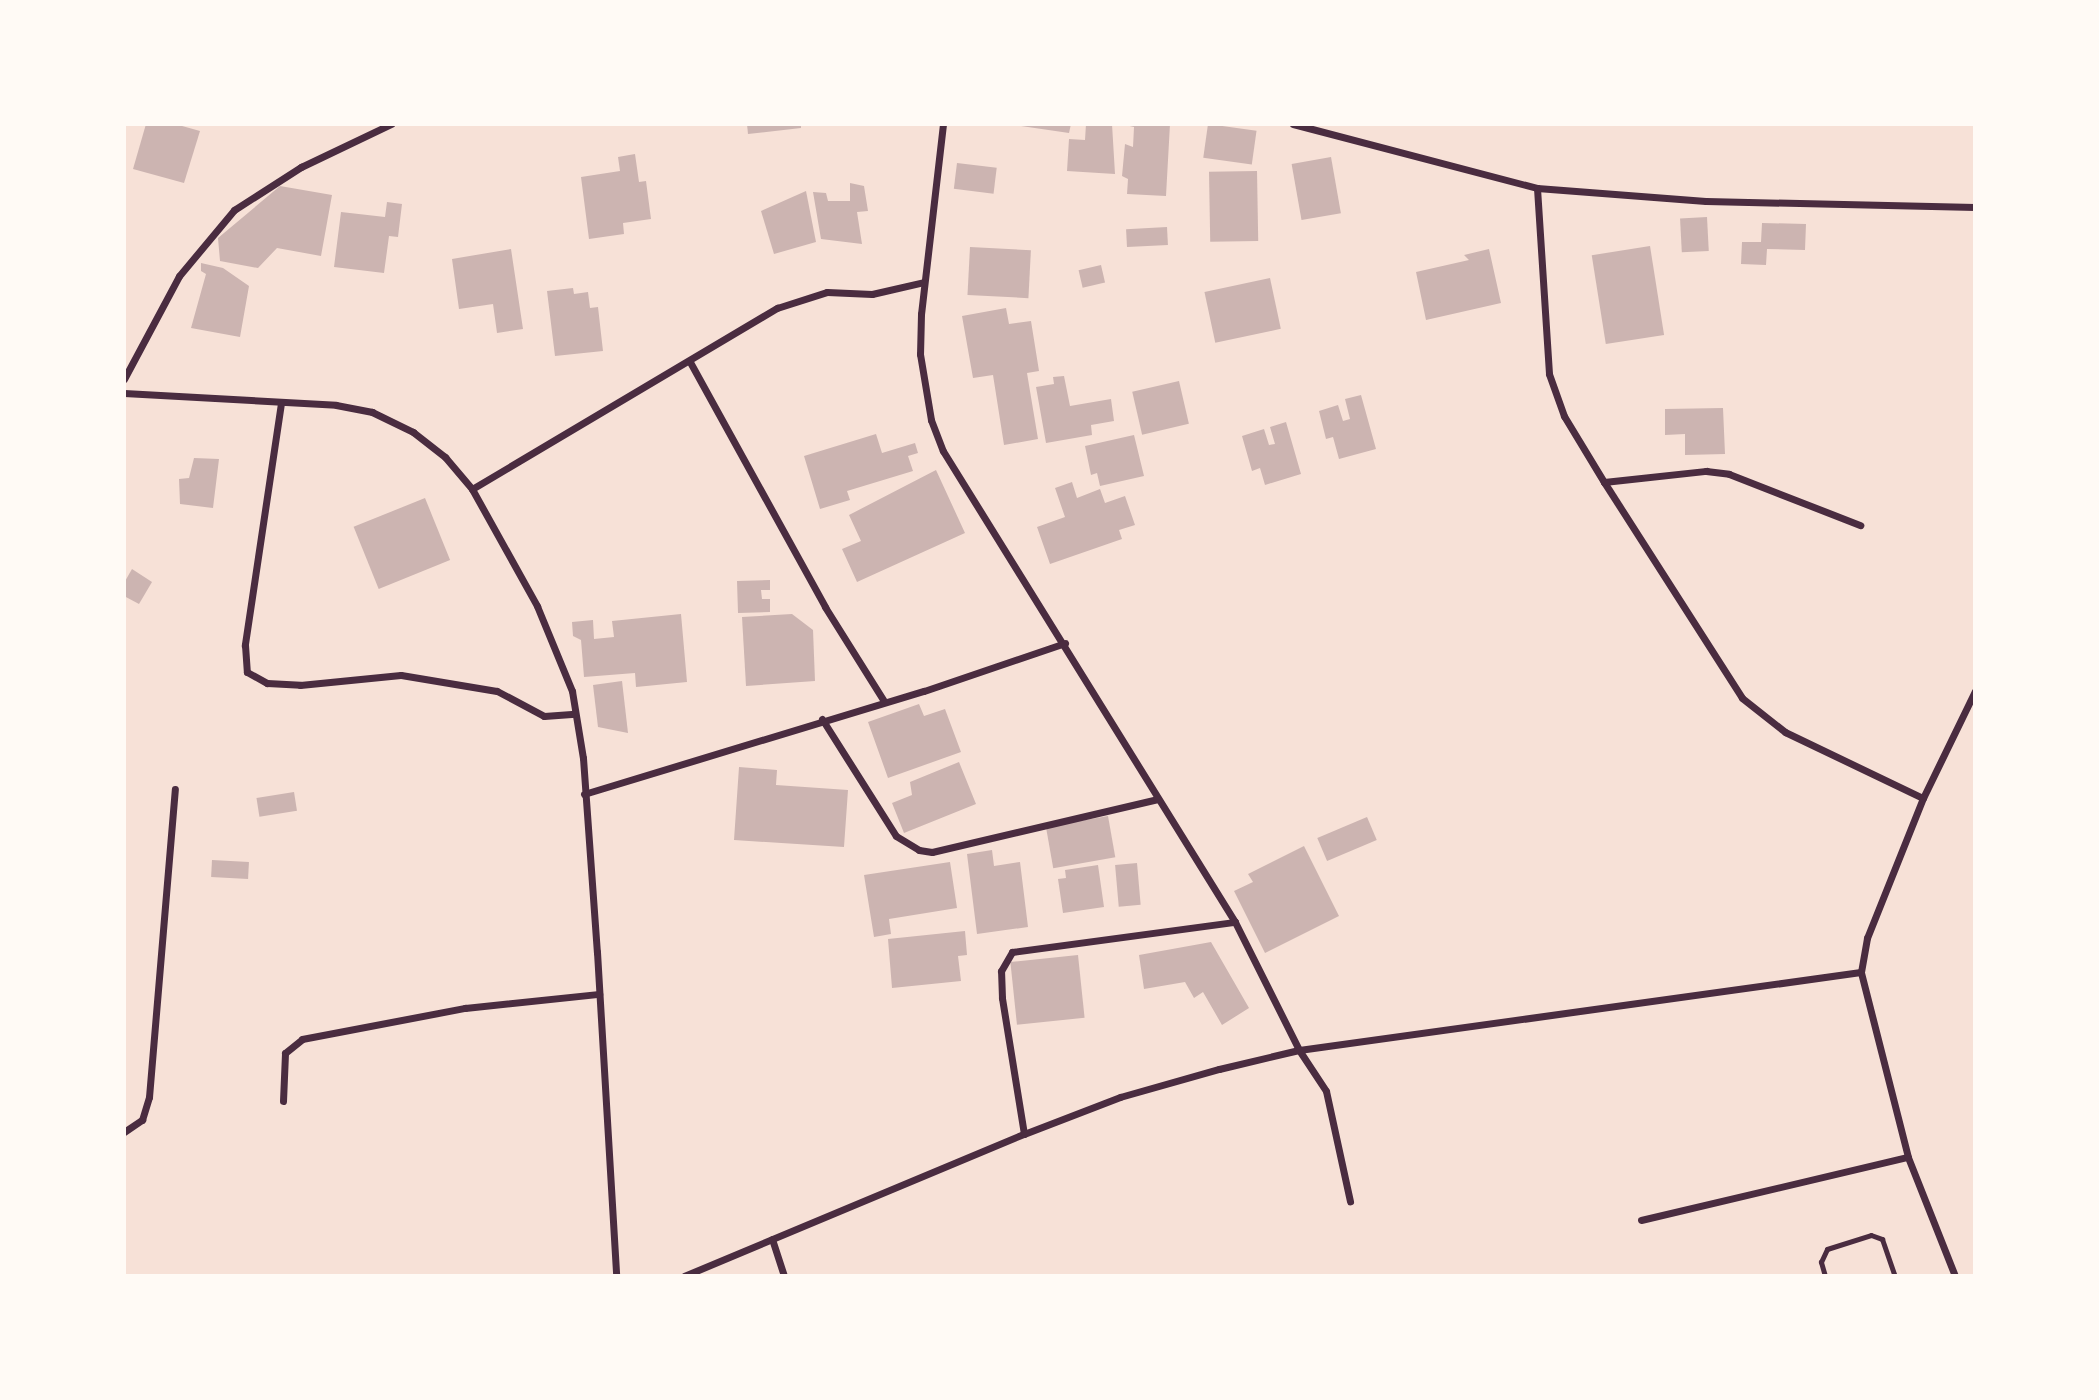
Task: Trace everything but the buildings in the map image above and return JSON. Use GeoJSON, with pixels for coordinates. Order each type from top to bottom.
{"type":"FeatureCollection","features":[{"type":"Feature","properties":{"kind":"street"},"geometry":{"type":"LineString","coordinates":[[124,379],[179,276],[234,210],[301,167],[391,124]]}},
{"type":"Feature","properties":{"kind":"street"},"geometry":{"type":"LineString","coordinates":[[943,124],[924,282],[920,354],[932,420],[943,451],[1065,643],[1235,922],[1299,1050],[1325,1091],[1350,1201]]}},
{"type":"Feature","properties":{"kind":"street"},"geometry":{"type":"LineString","coordinates":[[1293,124],[1537,188],[1706,201],[1975,207]]}},
{"type":"Feature","properties":{"kind":"street"},"geometry":{"type":"LineString","coordinates":[[1537,188],[1549,374],[1564,416],[1604,482],[1742,698],[1785,732],[1923,798]]}},
{"type":"Feature","properties":{"kind":"street"},"geometry":{"type":"LineString","coordinates":[[472,489],[690,362],[744,327],[801,298],[827,292],[872,294],[924,282]]}},
{"type":"Feature","properties":{"kind":"street"},"geometry":{"type":"LineString","coordinates":[[690,362],[825,607],[884,701]]}},
{"type":"Feature","properties":{"kind":"street"},"geometry":{"type":"LineString","coordinates":[[124,393],[372,412],[413,432],[445,457],[472,489],[537,606],[567,673],[575,714],[584,794],[599,994],[616,1276]]}},
{"type":"Feature","properties":{"kind":"street"},"geometry":{"type":"LineString","coordinates":[[281,403],[245,645],[247,672],[267,683],[300,685],[401,675],[497,691],[544,716],[575,714]]}},
{"type":"Feature","properties":{"kind":"street"},"geometry":{"type":"LineString","coordinates":[[1604,482],[1706,471],[1729,474],[1860,525]]}},
{"type":"Feature","properties":{"kind":"street"},"geometry":{"type":"LineString","coordinates":[[584,794],[1065,643]]}},
{"type":"Feature","properties":{"kind":"street"},"geometry":{"type":"LineString","coordinates":[[1955,1276],[1908,1157],[1861,972],[1867,939],[1923,798],[1975,691]]}},
{"type":"Feature","properties":{"kind":"street"},"geometry":{"type":"LineString","coordinates":[[822,719],[896,836],[919,850],[932,852],[1158,799]]}},
{"type":"Feature","properties":{"kind":"street"},"geometry":{"type":"LineString","coordinates":[[124,1132],[142,1120],[149,1097],[175,789]]}},
{"type":"Feature","properties":{"kind":"street"},"geometry":{"type":"LineString","coordinates":[[1024,1133],[1002,998],[1001,971],[1012,952],[1235,922]]}},
{"type":"Feature","properties":{"kind":"street"},"geometry":{"type":"LineString","coordinates":[[684,1276],[1024,1133],[1120,1097],[1299,1050],[1861,972]]}},
{"type":"Feature","properties":{"kind":"street"},"geometry":{"type":"LineString","coordinates":[[283,1101],[285,1053],[302,1039],[465,1008],[599,994]]}},
{"type":"Feature","properties":{"kind":"street"},"geometry":{"type":"LineString","coordinates":[[1641,1220],[1908,1157]]}},
{"type":"Feature","properties":{"kind":"street"},"geometry":{"type":"LineString","coordinates":[[772,1239],[784,1276]]}},
{"type":"Feature","properties":{"kind":"lane"},"geometry":{"type":"LineString","coordinates":[[1825,1276],[1821,1262],[1827,1249],[1871,1235],[1882,1239],[1895,1276]]}}]}
